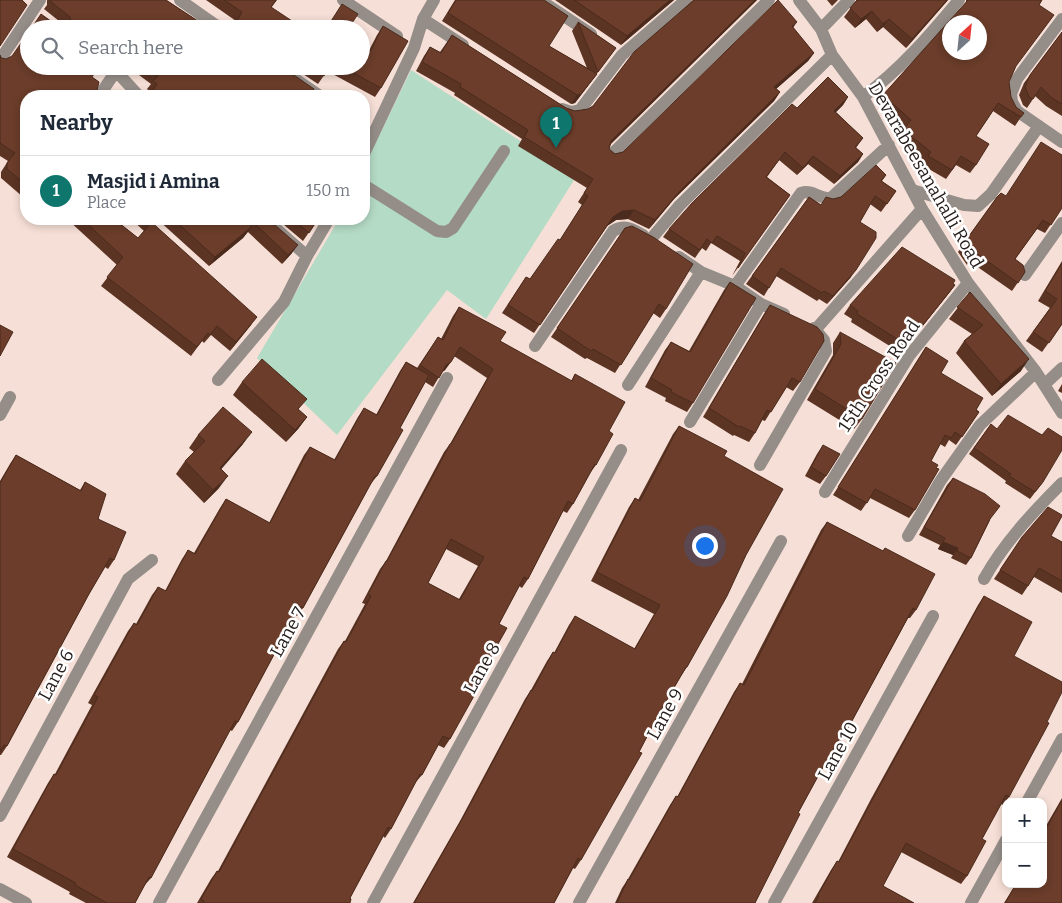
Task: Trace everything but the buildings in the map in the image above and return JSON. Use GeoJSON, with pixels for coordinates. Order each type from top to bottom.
{"type":"FeatureCollection","features":[{"type":"Feature","properties":{"kind":"street"},"geometry":{"type":"LineString","coordinates":[[26,20],[40,0]]}},
{"type":"Feature","properties":{"kind":"street"},"geometry":{"type":"LineString","coordinates":[[180,0],[209,20]]}},
{"type":"Feature","properties":{"kind":"street"},"geometry":{"type":"LineString","coordinates":[[343,0],[414,48]]}},
{"type":"Feature","properties":{"kind":"street"},"geometry":{"type":"LineString","coordinates":[[370,128],[414,48],[423,20],[434,0]]}},
{"type":"Feature","properties":{"kind":"street"},"geometry":{"type":"LineString","coordinates":[[540,0],[597,38]]}},
{"type":"Feature","properties":{"kind":"street"},"geometry":{"type":"LineString","coordinates":[[556,105],[571,112],[580,110],[618,52],[686,0]]}},
{"type":"Feature","properties":{"kind":"street"},"geometry":{"type":"LineString","coordinates":[[611,155],[769,0]]}},
{"type":"Feature","properties":{"kind":"street","name":"Devarabeesanahalli Road"},"geometry":{"type":"LineString","coordinates":[[799,0],[821,29],[832,55],[863,96],[922,209],[968,283],[1036,372],[1062,414]]}},
{"type":"Feature","properties":{"kind":"street"},"geometry":{"type":"LineString","coordinates":[[821,29],[850,0]]}},
{"type":"Feature","properties":{"kind":"street"},"geometry":{"type":"LineString","coordinates":[[863,96],[886,80],[923,44],[958,0]]}},
{"type":"Feature","properties":{"kind":"street"},"geometry":{"type":"LineString","coordinates":[[21,3],[44,20]]}},
{"type":"Feature","properties":{"kind":"street"},"geometry":{"type":"LineString","coordinates":[[423,20],[473,51]]}},
{"type":"Feature","properties":{"kind":"street"},"geometry":{"type":"LineString","coordinates":[[1062,20],[1017,79],[1012,94],[1012,102],[1017,111],[1062,142]]}},
{"type":"Feature","properties":{"kind":"street"},"geometry":{"type":"LineString","coordinates":[[0,60],[20,29]]}},
{"type":"Feature","properties":{"kind":"street"},"geometry":{"type":"LineString","coordinates":[[651,239],[680,205],[832,55]]}},
{"type":"Feature","properties":{"kind":"street"},"geometry":{"type":"LineString","coordinates":[[102,90],[110,75]]}},
{"type":"Feature","properties":{"kind":"street"},"geometry":{"type":"LineString","coordinates":[[119,75],[133,90]]}},
{"type":"Feature","properties":{"kind":"street"},"geometry":{"type":"LineString","coordinates":[[289,75],[311,90]]}},
{"type":"Feature","properties":{"kind":"street"},"geometry":{"type":"LineString","coordinates":[[912,190],[964,205],[978,206],[991,194],[1038,126]]}},
{"type":"Feature","properties":{"kind":"street"},"geometry":{"type":"LineString","coordinates":[[735,286],[801,193],[812,191],[826,199],[831,198],[889,145]]}},
{"type":"Feature","properties":{"kind":"street"},"geometry":{"type":"LineString","coordinates":[[370,189],[438,231],[446,232],[453,228],[504,151]]}},
{"type":"Feature","properties":{"kind":"street"},"geometry":{"type":"LineString","coordinates":[[816,329],[922,209]]}},
{"type":"Feature","properties":{"kind":"street"},"geometry":{"type":"LineString","coordinates":[[1025,275],[1062,223]]}},
{"type":"Feature","properties":{"kind":"street"},"geometry":{"type":"LineString","coordinates":[[272,225],[307,256]]}},
{"type":"Feature","properties":{"kind":"street"},"geometry":{"type":"LineString","coordinates":[[218,380],[260,322],[284,302],[307,256],[325,225]]}},
{"type":"Feature","properties":{"kind":"street"},"geometry":{"type":"LineString","coordinates":[[535,346],[613,231],[620,227],[628,227],[651,239],[701,272],[735,286],[762,304],[816,329],[824,340],[826,351],[760,465]]}},
{"type":"Feature","properties":{"kind":"street"},"geometry":{"type":"LineString","coordinates":[[628,384],[701,272]]}},
{"type":"Feature","properties":{"kind":"street","name":"15th Cross Road"},"geometry":{"type":"LineString","coordinates":[[825,492],[909,356],[968,283]]}},
{"type":"Feature","properties":{"kind":"street"},"geometry":{"type":"LineString","coordinates":[[690,422],[762,304]]}},
{"type":"Feature","properties":{"kind":"street"},"geometry":{"type":"LineString","coordinates":[[1044,385],[1062,368]]}},
{"type":"Feature","properties":{"kind":"street"},"geometry":{"type":"LineString","coordinates":[[908,536],[942,480],[980,425],[1036,372]]}},
{"type":"Feature","properties":{"kind":"street","name":"Lane 7"},"geometry":{"type":"LineString","coordinates":[[160,903],[448,378]]}},
{"type":"Feature","properties":{"kind":"street"},"geometry":{"type":"LineString","coordinates":[[0,415],[10,396]]}},
{"type":"Feature","properties":{"kind":"street","name":"Lane 8"},"geometry":{"type":"LineString","coordinates":[[373,903],[621,450]]}},
{"type":"Feature","properties":{"kind":"street"},"geometry":{"type":"LineString","coordinates":[[984,579],[996,558],[1040,505],[1062,483]]}},
{"type":"Feature","properties":{"kind":"street","name":"Lane 9"},"geometry":{"type":"LineString","coordinates":[[579,903],[781,542]]}},
{"type":"Feature","properties":{"kind":"street","name":"Lane 6"},"geometry":{"type":"LineString","coordinates":[[0,816],[128,579],[152,560]]}},
{"type":"Feature","properties":{"kind":"street","name":"Lane 10"},"geometry":{"type":"LineString","coordinates":[[774,903],[933,616]]}},
{"type":"Feature","properties":{"kind":"street"},"geometry":{"type":"LineString","coordinates":[[1029,798],[1062,739]]}},
{"type":"Feature","properties":{"kind":"street"},"geometry":{"type":"LineString","coordinates":[[971,903],[1004,843]]}},
{"type":"Feature","properties":{"kind":"street"},"geometry":{"type":"LineString","coordinates":[[0,889],[26,903]]}},
{"type":"Feature","properties":{"kind":"green space"},"geometry":{"type":"Polygon","coordinates":[[[411,70],[576,177],[486,319],[447,290],[337,435],[257,358],[335,225],[370,225],[370,155],[411,70]]]}},
{"type":"Feature","properties":{"kind":"place","name":"Masjid i Amina"},"geometry":{"type":"Point","coordinates":[556,148]}}]}
